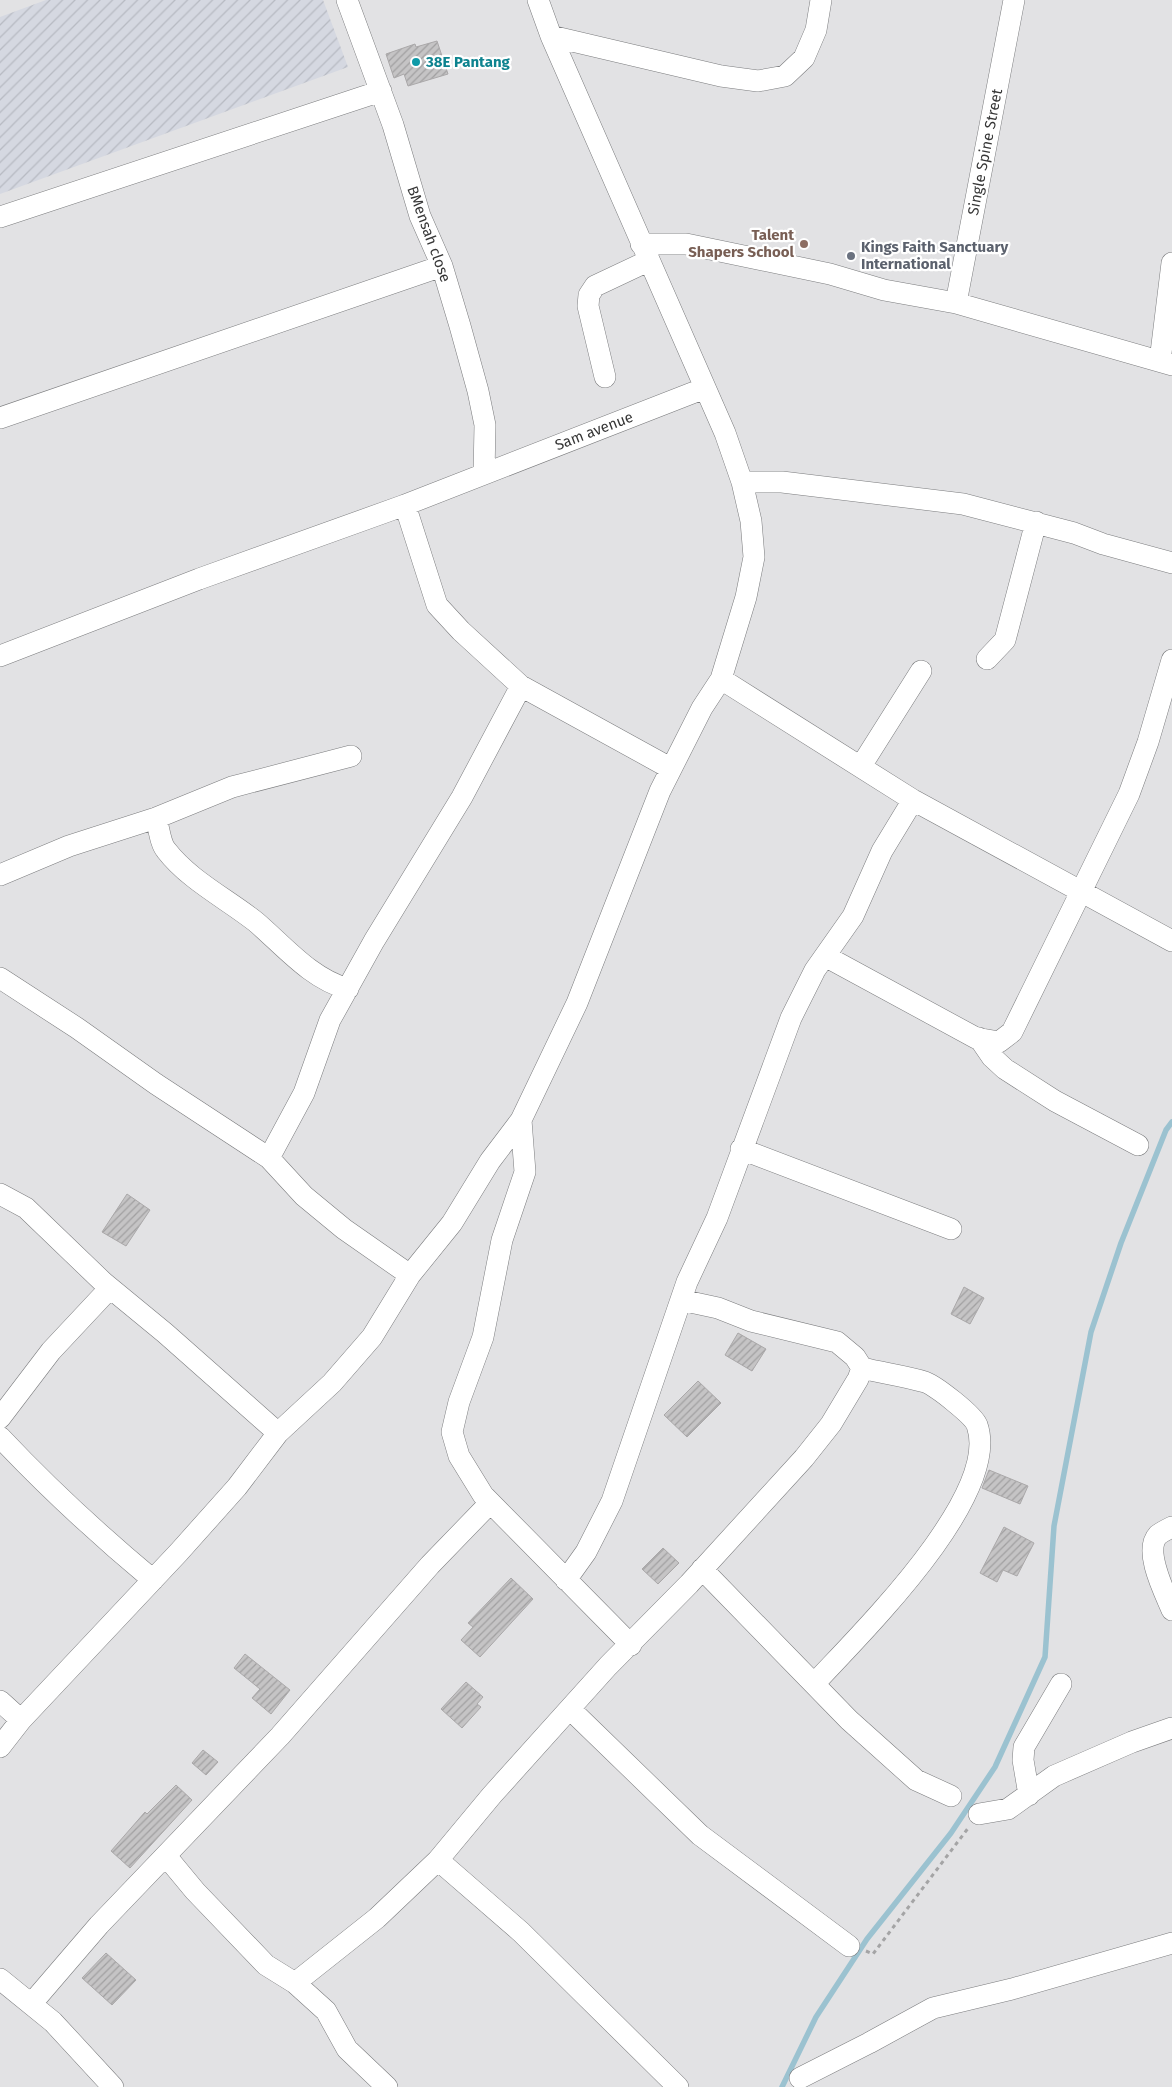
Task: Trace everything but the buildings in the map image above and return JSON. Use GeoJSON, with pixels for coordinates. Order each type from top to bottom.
{"type":"FeatureCollection","features":[{"type":"Feature","properties":{"kind":"street","name":"BMensah close"},"geometry":{"type":"LineString","coordinates":[[347,0],[381,91],[420,216],[442,266],[478,391],[485,425],[484,474]]}},
{"type":"Feature","properties":{"kind":"street"},"geometry":{"type":"LineString","coordinates":[[0,1747],[21,1720],[153,1580],[237,1487],[278,1433],[332,1383],[372,1337],[410,1275],[452,1223],[490,1161],[522,1120],[577,1003],[670,768],[702,708],[721,679],[746,597],[754,557],[751,521],[742,482],[725,433],[551,36],[538,0]]}},
{"type":"Feature","properties":{"kind":"street"},"geometry":{"type":"LineString","coordinates":[[551,36],[722,76],[758,81],[785,76],[804,58],[816,30],[821,0]]}},
{"type":"Feature","properties":{"kind":"street","name":"Single Spine Street"},"geometry":{"type":"LineString","coordinates":[[956,304],[1014,0]]}},
{"type":"Feature","properties":{"kind":"street"},"geometry":{"type":"LineString","coordinates":[[0,217],[381,91]]}},
{"type":"Feature","properties":{"kind":"street"},"geometry":{"type":"LineString","coordinates":[[605,377],[588,306],[589,295],[594,286],[645,252],[686,244],[752,256],[830,274],[884,290],[956,304],[1166,363],[1172,263]]}},
{"type":"Feature","properties":{"kind":"street"},"geometry":{"type":"LineString","coordinates":[[0,418],[442,266]]}},
{"type":"Feature","properties":{"kind":"street","name":"Sam avenue"},"geometry":{"type":"LineString","coordinates":[[0,656],[199,579],[405,505],[704,388]]}},
{"type":"Feature","properties":{"kind":"street"},"geometry":{"type":"LineString","coordinates":[[742,482],[789,483],[963,504],[1074,532],[1103,544],[1172,563]]}},
{"type":"Feature","properties":{"kind":"street"},"geometry":{"type":"LineString","coordinates":[[405,505],[437,605],[522,686],[670,768]]}},
{"type":"Feature","properties":{"kind":"street"},"geometry":{"type":"LineString","coordinates":[[988,659],[1005,640],[1036,522]]}},
{"type":"Feature","properties":{"kind":"street"},"geometry":{"type":"LineString","coordinates":[[825,956],[979,1038],[999,1042],[1012,1032],[1129,794],[1148,742],[1172,660]]}},
{"type":"Feature","properties":{"kind":"street"},"geometry":{"type":"LineString","coordinates":[[861,766],[921,671]]}},
{"type":"Feature","properties":{"kind":"street"},"geometry":{"type":"LineString","coordinates":[[721,679],[914,800],[1172,941]]}},
{"type":"Feature","properties":{"kind":"street"},"geometry":{"type":"LineString","coordinates":[[269,1158],[304,1093],[330,1020],[392,910],[462,797],[522,686]]}},
{"type":"Feature","properties":{"kind":"street"},"geometry":{"type":"LineString","coordinates":[[0,875],[69,846],[156,818],[232,787],[352,756]]}},
{"type":"Feature","properties":{"kind":"street"},"geometry":{"type":"LineString","coordinates":[[566,1580],[586,1552],[612,1501],[681,1300],[717,1218],[791,1018],[815,970],[853,916],[882,851],[914,800]]}},
{"type":"Feature","properties":{"kind":"street"},"geometry":{"type":"LineString","coordinates":[[156,818],[164,848],[179,865],[255,922],[300,962],[332,985],[348,990]]}},
{"type":"Feature","properties":{"kind":"street"},"geometry":{"type":"LineString","coordinates":[[0,978],[76,1028],[164,1090],[269,1158],[304,1196],[344,1229],[410,1275]]}},
{"type":"Feature","properties":{"kind":"street"},"geometry":{"type":"LineString","coordinates":[[979,1038],[992,1057],[1005,1069],[1055,1101],[1138,1145]]}},
{"type":"Feature","properties":{"kind":"street"},"geometry":{"type":"LineString","coordinates":[[522,1120],[525,1172],[502,1240],[483,1337],[459,1402],[452,1432],[459,1456],[483,1495],[630,1645]]}},
{"type":"Feature","properties":{"kind":"street"},"geometry":{"type":"LineString","coordinates":[[741,1149],[951,1229]]}},
{"type":"Feature","properties":{"kind":"street"},"geometry":{"type":"LineString","coordinates":[[0,1194],[26,1208],[110,1288],[165,1333],[278,1433]]}},
{"type":"Feature","properties":{"kind":"street"},"geometry":{"type":"LineString","coordinates":[[0,1418],[51,1352],[82,1316],[110,1288]]}},
{"type":"Feature","properties":{"kind":"street"},"geometry":{"type":"LineString","coordinates":[[681,1300],[718,1308],[751,1321],[837,1342],[855,1357],[862,1368],[926,1383],[964,1410],[977,1424],[980,1450],[969,1486],[943,1534],[908,1582],[814,1684]]}},
{"type":"Feature","properties":{"kind":"street"},"geometry":{"type":"LineString","coordinates":[[295,1983],[377,1918],[438,1860],[492,1795],[608,1666],[702,1569],[815,1445],[847,1400],[862,1368]]}},
{"type":"Feature","properties":{"kind":"street"},"geometry":{"type":"LineString","coordinates":[[0,1437],[50,1489],[102,1538],[153,1580]]}},
{"type":"Feature","properties":{"kind":"street"},"geometry":{"type":"LineString","coordinates":[[32,2003],[99,1925],[280,1736],[430,1565],[490,1503]]}},
{"type":"Feature","properties":{"kind":"street"},"geometry":{"type":"LineString","coordinates":[[1172,1527],[1158,1535],[1153,1550],[1158,1577],[1172,1610]]}},
{"type":"Feature","properties":{"kind":"street"},"geometry":{"type":"LineString","coordinates":[[702,1569],[849,1720],[916,1780],[951,1796]]}},
{"type":"Feature","properties":{"kind":"street"},"geometry":{"type":"LineString","coordinates":[[1029,1795],[1023,1760],[1024,1747],[1061,1684]]}},
{"type":"Feature","properties":{"kind":"street"},"geometry":{"type":"LineString","coordinates":[[0,1702],[21,1720]]}},
{"type":"Feature","properties":{"kind":"street"},"geometry":{"type":"LineString","coordinates":[[570,1709],[700,1835],[849,1946]]}},
{"type":"Feature","properties":{"kind":"street"},"geometry":{"type":"LineString","coordinates":[[979,1814],[1008,1809],[1054,1776],[1132,1742],[1172,1728]]}},
{"type":"Feature","properties":{"kind":"street"},"geometry":{"type":"LineString","coordinates":[[166,1856],[195,1892],[266,1965],[295,1983],[326,2011],[347,2049],[387,2087]]}},
{"type":"Feature","properties":{"kind":"street"},"geometry":{"type":"LineString","coordinates":[[438,1860],[521,1932],[678,2087]]}},
{"type":"Feature","properties":{"kind":"street"},"geometry":{"type":"LineString","coordinates":[[800,2078],[870,2043],[933,2008],[1012,1989],[1172,1943]]}},
{"type":"Feature","properties":{"kind":"street"},"geometry":{"type":"LineString","coordinates":[[0,1979],[32,2003],[53,2022],[113,2087]]}},
{"type":"Feature","properties":{"kind":"path"},"geometry":{"type":"LineString","coordinates":[[873,1954],[979,1814]]}},
{"type":"Feature","properties":{"kind":"shaded area"},"geometry":{"type":"Polygon","coordinates":[[[46,0],[323,0],[348,67],[0,194],[0,17],[46,0]]]}},
{"type":"Feature","properties":{"kind":"waterway"},"geometry":{"type":"LineString","coordinates":[[782,2087],[816,2017],[867,1939],[951,1833],[995,1767],[1045,1657],[1054,1526],[1091,1332],[1121,1243],[1166,1130],[1172,1122]]}},
{"type":"Feature","properties":{"kind":"place","name":"38E Pantang"},"geometry":{"type":"Point","coordinates":[416,62]}},
{"type":"Feature","properties":{"kind":"place","name":"Talent Shapers School"},"geometry":{"type":"Point","coordinates":[804,244]}},
{"type":"Feature","properties":{"kind":"place","name":"Kings Faith Sanctuary International"},"geometry":{"type":"Point","coordinates":[851,256]}}]}
